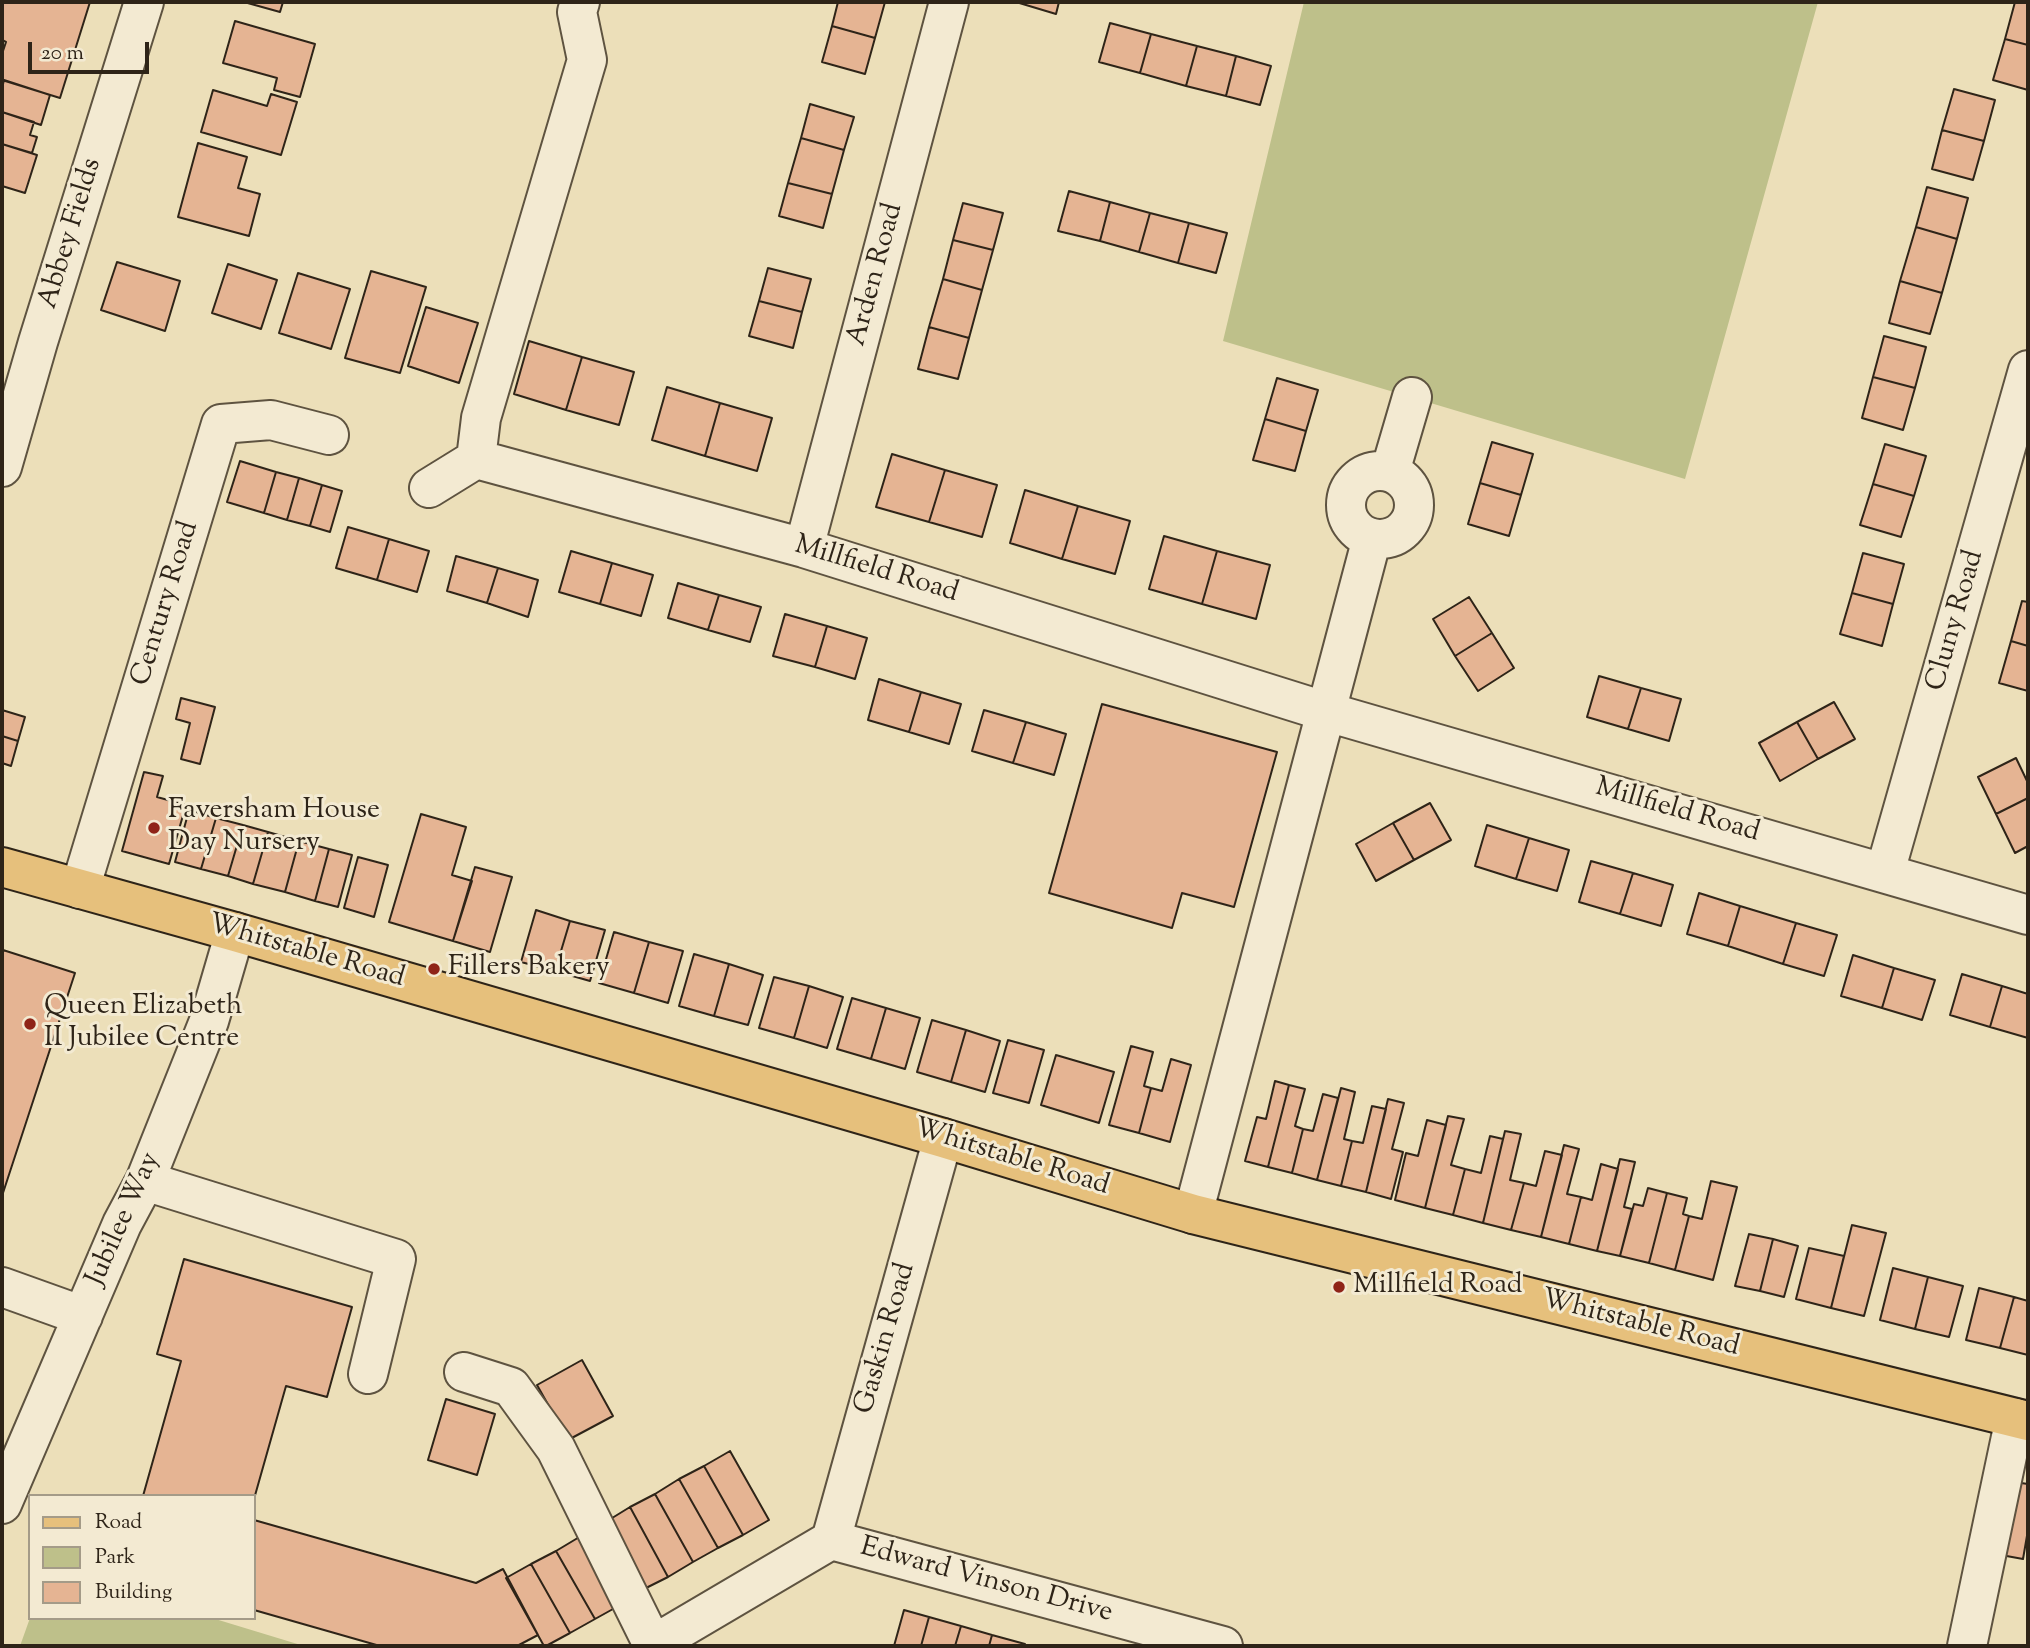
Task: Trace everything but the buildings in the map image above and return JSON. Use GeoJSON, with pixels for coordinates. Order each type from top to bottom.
{"type":"FeatureCollection","features":[{"type":"Feature","properties":{"kind":"main road","name":"Whitstable Road"},"geometry":{"type":"LineString","coordinates":[[2,867],[943,1138],[1193,1214],[2022,1420]]}},
{"type":"Feature","properties":{"kind":"street","name":"Abbey Fields"},"geometry":{"type":"LineString","coordinates":[[2,467],[144,2]]}},
{"type":"Feature","properties":{"kind":"street"},"geometry":{"type":"LineString","coordinates":[[429,488],[476,460],[481,418],[587,60],[577,12],[580,2]]}},
{"type":"Feature","properties":{"kind":"street","name":"Arden Road"},"geometry":{"type":"LineString","coordinates":[[804,548],[949,2]]}},
{"type":"Feature","properties":{"kind":"street","name":"Cluny Road"},"geometry":{"type":"LineString","coordinates":[[1885,872],[2028,370]]}},
{"type":"Feature","properties":{"kind":"street"},"geometry":{"type":"LineString","coordinates":[[1193,1214],[1372,538],[1362,534],[1348,517],[1347,496],[1351,486],[1368,472],[1390,472],[1412,397]]}},
{"type":"Feature","properties":{"kind":"street","name":"Century Road"},"geometry":{"type":"LineString","coordinates":[[80,889],[222,424],[271,420],[329,435]]}},
{"type":"Feature","properties":{"kind":"street","name":"Millfield Road"},"geometry":{"type":"LineString","coordinates":[[476,460],[804,548],[1325,711],[2028,915]]}},
{"type":"Feature","properties":{"kind":"street","name":"Jubilee Way"},"geometry":{"type":"LineString","coordinates":[[2,1504],[122,1224],[145,1181],[209,1021],[235,932]]}},
{"type":"Feature","properties":{"kind":"street","name":"Gaskin Road"},"geometry":{"type":"LineString","coordinates":[[831,1540],[943,1138]]}},
{"type":"Feature","properties":{"kind":"street"},"geometry":{"type":"LineString","coordinates":[[145,1181],[396,1259],[368,1374]]}},
{"type":"Feature","properties":{"kind":"street"},"geometry":{"type":"LineString","coordinates":[[2,1287],[83,1316]]}},
{"type":"Feature","properties":{"kind":"street"},"geometry":{"type":"LineString","coordinates":[[464,1372],[511,1387],[556,1449],[652,1646],[831,1540]]}},
{"type":"Feature","properties":{"kind":"street"},"geometry":{"type":"LineString","coordinates":[[1967,1646],[2022,1420]]}},
{"type":"Feature","properties":{"kind":"street","name":"Edward Vinson Drive"},"geometry":{"type":"LineString","coordinates":[[831,1540],[1172,1638],[1223,1646]]}},
{"type":"Feature","properties":{"kind":"green space"},"geometry":{"type":"Polygon","coordinates":[[[1304,2],[1818,2],[1685,479],[1223,341],[1304,2]]]}},
{"type":"Feature","properties":{"kind":"green space"},"geometry":{"type":"Polygon","coordinates":[[[29,1620],[219,1620],[304,1646],[20,1646],[29,1620]]]}},
{"type":"Feature","properties":{"kind":"place","name":"Faversham House Day Nursery"},"geometry":{"type":"Point","coordinates":[154,828]}},
{"type":"Feature","properties":{"kind":"place","name":"Fillers Bakery"},"geometry":{"type":"Point","coordinates":[434,969]}},
{"type":"Feature","properties":{"kind":"place","name":"Queen Elizabeth II Jubilee Centre"},"geometry":{"type":"Point","coordinates":[30,1024]}},
{"type":"Feature","properties":{"kind":"place","name":"Millfield Road"},"geometry":{"type":"Point","coordinates":[1339,1287]}}]}
